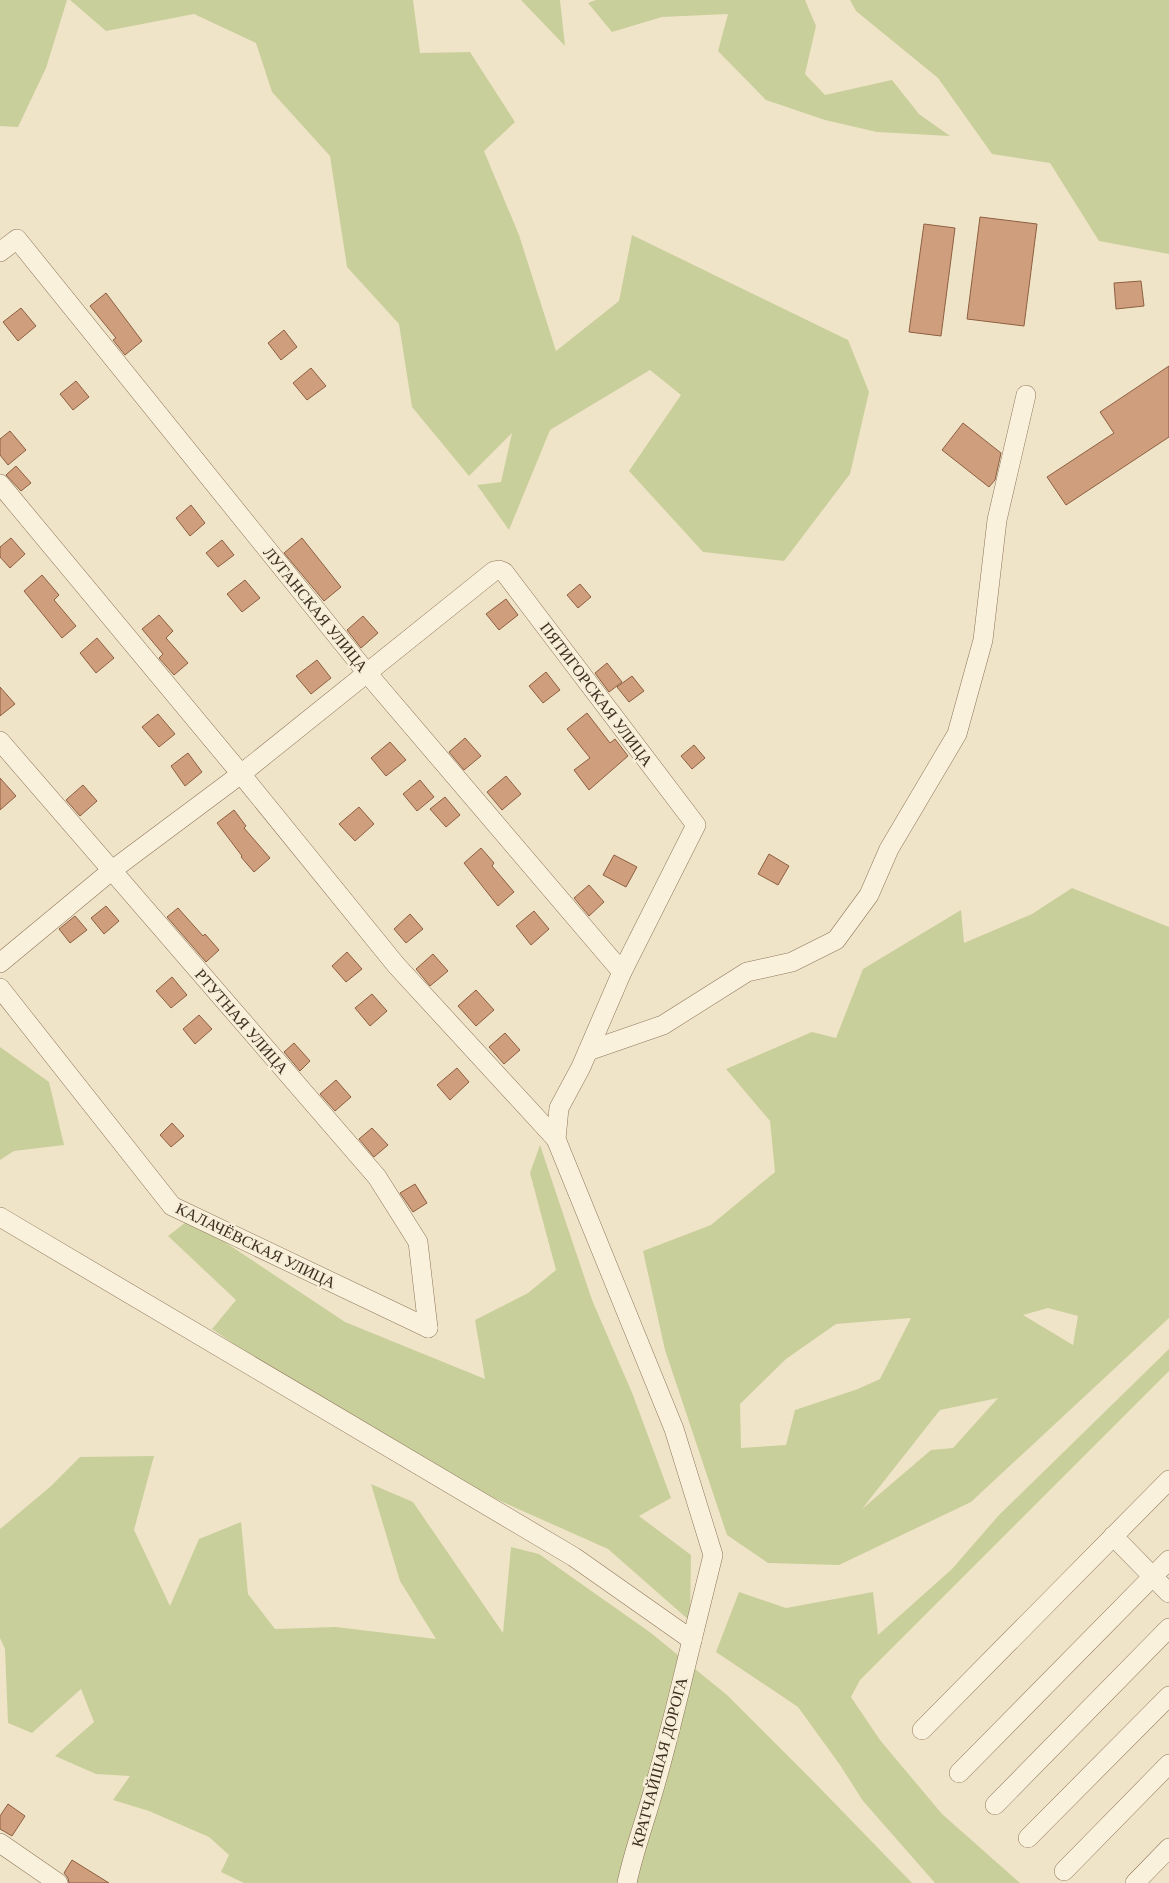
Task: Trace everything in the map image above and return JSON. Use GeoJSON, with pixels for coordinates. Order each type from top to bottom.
{"type":"FeatureCollection","features":[{"type":"Feature","properties":{"kind":"street","name":"ЛУГАНСКАЯ УЛИЦА"},"geometry":{"type":"LineString","coordinates":[[0,252],[17,240],[367,673],[622,972]]}},
{"type":"Feature","properties":{"kind":"street"},"geometry":{"type":"LineString","coordinates":[[588,1052],[663,1025],[747,972],[792,962],[836,940],[869,895],[889,850],[957,734],[983,640],[997,520],[1026,395]]}},
{"type":"Feature","properties":{"kind":"street"},"geometry":{"type":"LineString","coordinates":[[0,484],[241,774],[396,965],[556,1139]]}},
{"type":"Feature","properties":{"kind":"street","name":"ПЯТИГОРСКАЯ УЛИЦА"},"geometry":{"type":"LineString","coordinates":[[367,673],[494,572],[499,570],[504,572],[696,825],[622,972]]}},
{"type":"Feature","properties":{"kind":"street"},"geometry":{"type":"LineString","coordinates":[[0,963],[111,871],[241,774],[367,673]]}},
{"type":"Feature","properties":{"kind":"street","name":"РТУТНАЯ УЛИЦА"},"geometry":{"type":"LineString","coordinates":[[0,742],[377,1177],[418,1242],[428,1328]]}},
{"type":"Feature","properties":{"kind":"street"},"geometry":{"type":"LineString","coordinates":[[556,1139],[559,1108],[588,1052],[622,972]]}},
{"type":"Feature","properties":{"kind":"street","name":"КАЛАЧЁВСКАЯ УЛИЦА"},"geometry":{"type":"LineString","coordinates":[[0,988],[172,1206],[428,1328]]}},
{"type":"Feature","properties":{"kind":"street","name":"КРАТЧАЙШАЯ ДОРОГА"},"geometry":{"type":"LineString","coordinates":[[556,1139],[674,1429],[713,1555],[669,1734],[627,1883]]}},
{"type":"Feature","properties":{"kind":"street"},"geometry":{"type":"LineString","coordinates":[[0,1217],[574,1557],[692,1640]]}},
{"type":"Feature","properties":{"kind":"street"},"geometry":{"type":"LineString","coordinates":[[922,1730],[1169,1480]]}},
{"type":"Feature","properties":{"kind":"street"},"geometry":{"type":"LineString","coordinates":[[1113,1536],[1169,1593]]}},
{"type":"Feature","properties":{"kind":"street"},"geometry":{"type":"LineString","coordinates":[[960,1772],[1169,1560]]}},
{"type":"Feature","properties":{"kind":"street"},"geometry":{"type":"LineString","coordinates":[[994,1805],[1169,1628]]}},
{"type":"Feature","properties":{"kind":"street"},"geometry":{"type":"LineString","coordinates":[[1028,1838],[1169,1696]]}},
{"type":"Feature","properties":{"kind":"street"},"geometry":{"type":"LineString","coordinates":[[1064,1871],[1169,1764]]}},
{"type":"Feature","properties":{"kind":"street"},"geometry":{"type":"LineString","coordinates":[[0,1843],[58,1883]]}},
{"type":"Feature","properties":{"kind":"street"},"geometry":{"type":"LineString","coordinates":[[1135,1883],[1169,1848]]}},
{"type":"Feature","properties":{"kind":"green space"},"geometry":{"type":"Polygon","coordinates":[[[0,0],[67,0],[46,68],[18,127],[0,126],[0,0]]]}},
{"type":"Feature","properties":{"kind":"green space"},"geometry":{"type":"Polygon","coordinates":[[[70,0],[413,0],[420,53],[470,52],[515,122],[484,151],[519,235],[556,351],[619,301],[632,235],[848,340],[869,392],[850,474],[784,561],[703,552],[629,471],[681,395],[650,370],[550,430],[509,530],[477,485],[501,482],[512,433],[469,476],[412,407],[399,324],[347,267],[330,156],[272,92],[256,43],[194,14],[106,31],[70,0]]]}},
{"type":"Feature","properties":{"kind":"green space"},"geometry":{"type":"Polygon","coordinates":[[[521,0],[560,0],[565,46],[521,0]]]}},
{"type":"Feature","properties":{"kind":"green space"},"geometry":{"type":"Polygon","coordinates":[[[596,0],[805,0],[816,26],[805,74],[825,95],[892,80],[919,114],[950,136],[877,132],[825,120],[766,100],[718,51],[728,14],[662,17],[612,32],[588,3],[596,0]]]}},
{"type":"Feature","properties":{"kind":"green space"},"geometry":{"type":"Polygon","coordinates":[[[850,0],[1169,0],[1169,254],[1099,241],[1050,163],[992,154],[938,78],[856,11],[850,0]]]}},
{"type":"Feature","properties":{"kind":"green space"},"geometry":{"type":"Polygon","coordinates":[[[1072,888],[1169,927],[1169,1318],[971,1502],[839,1565],[768,1563],[727,1535],[665,1350],[643,1251],[711,1225],[775,1172],[770,1121],[726,1069],[812,1032],[836,1038],[863,969],[961,910],[964,943],[1032,914],[1072,888]],[[1048,1308],[1023,1315],[1073,1345],[1078,1316],[1048,1308]],[[911,1318],[836,1324],[786,1359],[740,1404],[741,1448],[786,1445],[795,1410],[858,1389],[880,1379],[911,1318]],[[998,1398],[940,1410],[862,1509],[931,1450],[953,1448],[998,1398]]]}},
{"type":"Feature","properties":{"kind":"green space"},"geometry":{"type":"Polygon","coordinates":[[[0,1047],[49,1082],[64,1145],[14,1151],[0,1160],[0,1047]]]}},
{"type":"Feature","properties":{"kind":"green space"},"geometry":{"type":"Polygon","coordinates":[[[540,1145],[592,1300],[633,1395],[671,1498],[639,1516],[691,1555],[690,1621],[608,1549],[397,1455],[212,1329],[236,1300],[168,1236],[190,1219],[345,1322],[485,1379],[475,1320],[528,1293],[556,1270],[530,1173],[540,1145]]]}},
{"type":"Feature","properties":{"kind":"green space"},"geometry":{"type":"Polygon","coordinates":[[[1169,1349],[1169,1371],[860,1680],[851,1697],[880,1740],[942,1814],[1020,1883],[935,1883],[863,1801],[840,1765],[798,1707],[716,1652],[739,1592],[786,1608],[873,1592],[878,1635],[952,1569],[999,1515],[1169,1349]]]}},
{"type":"Feature","properties":{"kind":"green space"},"geometry":{"type":"Polygon","coordinates":[[[154,1456],[134,1530],[170,1606],[199,1539],[241,1522],[248,1594],[275,1629],[336,1627],[436,1639],[400,1581],[371,1484],[413,1502],[503,1633],[511,1547],[539,1554],[651,1633],[727,1695],[912,1883],[244,1883],[221,1872],[229,1855],[209,1837],[149,1811],[113,1800],[130,1776],[96,1774],[55,1756],[94,1722],[81,1689],[32,1733],[8,1723],[5,1649],[0,1638],[0,1529],[51,1486],[80,1457],[154,1456]]]}},
{"type":"Feature","properties":{"kind":"building"},"geometry":{"type":"Polygon","coordinates":[[[980,217],[1037,224],[1024,326],[967,319],[980,217]]]}},
{"type":"Feature","properties":{"kind":"building"},"geometry":{"type":"Polygon","coordinates":[[[924,224],[955,228],[941,336],[909,332],[924,224]]]}},
{"type":"Feature","properties":{"kind":"building"},"geometry":{"type":"Polygon","coordinates":[[[1141,281],[1144,306],[1116,309],[1114,283],[1141,281]]]}},
{"type":"Feature","properties":{"kind":"building"},"geometry":{"type":"Polygon","coordinates":[[[106,293],[142,341],[125,355],[113,340],[116,338],[90,306],[106,293]]]}},
{"type":"Feature","properties":{"kind":"building"},"geometry":{"type":"Polygon","coordinates":[[[21,308],[36,326],[18,341],[3,322],[21,308]]]}},
{"type":"Feature","properties":{"kind":"building"},"geometry":{"type":"Polygon","coordinates":[[[284,330],[297,347],[281,360],[268,343],[284,330]]]}},
{"type":"Feature","properties":{"kind":"building"},"geometry":{"type":"Polygon","coordinates":[[[1169,366],[1169,437],[1066,505],[1047,477],[1114,433],[1100,412],[1169,366]]]}},
{"type":"Feature","properties":{"kind":"building"},"geometry":{"type":"Polygon","coordinates":[[[311,368],[326,386],[307,400],[293,383],[311,368]]]}},
{"type":"Feature","properties":{"kind":"building"},"geometry":{"type":"Polygon","coordinates":[[[76,381],[89,397],[73,410],[60,394],[76,381]]]}},
{"type":"Feature","properties":{"kind":"building"},"geometry":{"type":"Polygon","coordinates":[[[963,423],[1001,453],[995,480],[989,487],[942,450],[963,423]]]}},
{"type":"Feature","properties":{"kind":"building"},"geometry":{"type":"Polygon","coordinates":[[[10,431],[26,450],[8,465],[0,455],[0,439],[10,431]]]}},
{"type":"Feature","properties":{"kind":"building"},"geometry":{"type":"Polygon","coordinates":[[[16,466],[31,483],[21,491],[6,475],[16,466]]]}},
{"type":"Feature","properties":{"kind":"building"},"geometry":{"type":"Polygon","coordinates":[[[191,505],[205,523],[190,536],[176,518],[191,505]]]}},
{"type":"Feature","properties":{"kind":"building"},"geometry":{"type":"Polygon","coordinates":[[[11,538],[25,554],[10,568],[0,557],[0,547],[11,538]]]}},
{"type":"Feature","properties":{"kind":"building"},"geometry":{"type":"Polygon","coordinates":[[[302,538],[341,587],[324,601],[284,553],[302,538]]]}},
{"type":"Feature","properties":{"kind":"building"},"geometry":{"type":"Polygon","coordinates":[[[222,540],[234,555],[218,567],[206,553],[222,540]]]}},
{"type":"Feature","properties":{"kind":"building"},"geometry":{"type":"Polygon","coordinates":[[[42,575],[59,595],[54,600],[76,626],[62,638],[24,591],[42,575]]]}},
{"type":"Feature","properties":{"kind":"building"},"geometry":{"type":"Polygon","coordinates":[[[245,580],[260,598],[242,612],[227,594],[245,580]]]}},
{"type":"Feature","properties":{"kind":"building"},"geometry":{"type":"Polygon","coordinates":[[[580,584],[591,597],[578,608],[567,595],[580,584]]]}},
{"type":"Feature","properties":{"kind":"building"},"geometry":{"type":"Polygon","coordinates":[[[506,599],[518,615],[499,630],[486,614],[506,599]]]}},
{"type":"Feature","properties":{"kind":"building"},"geometry":{"type":"Polygon","coordinates":[[[159,615],[173,631],[166,638],[188,663],[174,675],[159,658],[163,654],[142,629],[159,615]]]}},
{"type":"Feature","properties":{"kind":"building"},"geometry":{"type":"Polygon","coordinates":[[[363,616],[378,633],[361,648],[347,630],[363,616]]]}},
{"type":"Feature","properties":{"kind":"building"},"geometry":{"type":"Polygon","coordinates":[[[97,638],[114,658],[96,673],[80,653],[97,638]]]}},
{"type":"Feature","properties":{"kind":"building"},"geometry":{"type":"Polygon","coordinates":[[[317,660],[331,678],[311,694],[296,676],[317,660]]]}},
{"type":"Feature","properties":{"kind":"building"},"geometry":{"type":"Polygon","coordinates":[[[607,663],[622,682],[609,692],[595,673],[607,663]]]}},
{"type":"Feature","properties":{"kind":"building"},"geometry":{"type":"Polygon","coordinates":[[[546,672],[560,690],[543,703],[529,686],[546,672]]]}},
{"type":"Feature","properties":{"kind":"building"},"geometry":{"type":"Polygon","coordinates":[[[632,676],[644,691],[629,702],[617,687],[632,676]]]}},
{"type":"Feature","properties":{"kind":"building"},"geometry":{"type":"Polygon","coordinates":[[[0,687],[15,704],[0,716],[0,687]]]}},
{"type":"Feature","properties":{"kind":"building"},"geometry":{"type":"Polygon","coordinates":[[[587,713],[610,743],[615,739],[628,756],[589,790],[574,770],[590,758],[567,729],[587,713]]]}},
{"type":"Feature","properties":{"kind":"building"},"geometry":{"type":"Polygon","coordinates":[[[158,714],[175,734],[159,747],[142,727],[158,714]]]}},
{"type":"Feature","properties":{"kind":"building"},"geometry":{"type":"Polygon","coordinates":[[[465,738],[481,756],[464,770],[449,752],[465,738]]]}},
{"type":"Feature","properties":{"kind":"building"},"geometry":{"type":"Polygon","coordinates":[[[390,742],[406,760],[386,776],[371,758],[390,742]]]}},
{"type":"Feature","properties":{"kind":"building"},"geometry":{"type":"Polygon","coordinates":[[[694,745],[705,758],[692,769],[681,756],[694,745]]]}},
{"type":"Feature","properties":{"kind":"building"},"geometry":{"type":"Polygon","coordinates":[[[188,753],[202,772],[185,786],[171,766],[188,753]]]}},
{"type":"Feature","properties":{"kind":"building"},"geometry":{"type":"Polygon","coordinates":[[[506,776],[521,794],[502,810],[487,792],[506,776]]]}},
{"type":"Feature","properties":{"kind":"building"},"geometry":{"type":"Polygon","coordinates":[[[0,778],[16,796],[0,810],[0,778]]]}},
{"type":"Feature","properties":{"kind":"building"},"geometry":{"type":"Polygon","coordinates":[[[420,780],[434,797],[417,811],[403,794],[420,780]]]}},
{"type":"Feature","properties":{"kind":"building"},"geometry":{"type":"Polygon","coordinates":[[[83,785],[97,801],[80,816],[66,800],[83,785]]]}},
{"type":"Feature","properties":{"kind":"building"},"geometry":{"type":"Polygon","coordinates":[[[445,797],[460,815],[446,827],[430,809],[445,797]]]}},
{"type":"Feature","properties":{"kind":"building"},"geometry":{"type":"Polygon","coordinates":[[[359,807],[374,824],[355,841],[339,824],[359,807]]]}},
{"type":"Feature","properties":{"kind":"building"},"geometry":{"type":"Polygon","coordinates":[[[234,810],[246,826],[244,828],[270,858],[254,872],[217,823],[234,810]]]}},
{"type":"Feature","properties":{"kind":"building"},"geometry":{"type":"Polygon","coordinates":[[[481,848],[494,863],[492,866],[514,892],[498,906],[464,863],[481,848]]]}},
{"type":"Feature","properties":{"kind":"building"},"geometry":{"type":"Polygon","coordinates":[[[769,854],[789,866],[778,885],[758,874],[769,854]]]}},
{"type":"Feature","properties":{"kind":"building"},"geometry":{"type":"Polygon","coordinates":[[[614,855],[637,867],[626,887],[603,875],[614,855]]]}},
{"type":"Feature","properties":{"kind":"building"},"geometry":{"type":"Polygon","coordinates":[[[589,885],[604,902],[589,916],[574,898],[589,885]]]}},
{"type":"Feature","properties":{"kind":"building"},"geometry":{"type":"Polygon","coordinates":[[[106,906],[119,921],[104,934],[91,918],[106,906]]]}},
{"type":"Feature","properties":{"kind":"building"},"geometry":{"type":"Polygon","coordinates":[[[178,908],[203,936],[205,934],[219,950],[206,962],[167,917],[178,908]]]}},
{"type":"Feature","properties":{"kind":"building"},"geometry":{"type":"Polygon","coordinates":[[[534,911],[549,929],[531,945],[516,926],[534,911]]]}},
{"type":"Feature","properties":{"kind":"building"},"geometry":{"type":"Polygon","coordinates":[[[410,914],[423,929],[406,943],[394,929],[410,914]]]}},
{"type":"Feature","properties":{"kind":"building"},"geometry":{"type":"Polygon","coordinates":[[[75,916],[87,930],[70,943],[59,929],[75,916]]]}},
{"type":"Feature","properties":{"kind":"building"},"geometry":{"type":"Polygon","coordinates":[[[347,952],[362,969],[346,982],[332,966],[347,952]]]}},
{"type":"Feature","properties":{"kind":"building"},"geometry":{"type":"Polygon","coordinates":[[[433,954],[448,971],[430,986],[416,969],[433,954]]]}},
{"type":"Feature","properties":{"kind":"building"},"geometry":{"type":"Polygon","coordinates":[[[172,977],[187,995],[171,1008],[156,991],[172,977]]]}},
{"type":"Feature","properties":{"kind":"building"},"geometry":{"type":"Polygon","coordinates":[[[476,990],[494,1010],[476,1026],[458,1006],[476,990]]]}},
{"type":"Feature","properties":{"kind":"building"},"geometry":{"type":"Polygon","coordinates":[[[372,994],[387,1011],[370,1026],[355,1008],[372,994]]]}},
{"type":"Feature","properties":{"kind":"building"},"geometry":{"type":"Polygon","coordinates":[[[199,1015],[212,1029],[195,1044],[183,1029],[199,1015]]]}},
{"type":"Feature","properties":{"kind":"building"},"geometry":{"type":"Polygon","coordinates":[[[505,1033],[520,1050],[504,1064],[489,1047],[505,1033]]]}},
{"type":"Feature","properties":{"kind":"building"},"geometry":{"type":"Polygon","coordinates":[[[294,1043],[310,1061],[300,1071],[284,1052],[294,1043]]]}},
{"type":"Feature","properties":{"kind":"building"},"geometry":{"type":"Polygon","coordinates":[[[457,1068],[469,1082],[450,1100],[437,1085],[457,1068]]]}},
{"type":"Feature","properties":{"kind":"building"},"geometry":{"type":"Polygon","coordinates":[[[336,1080],[351,1097],[335,1111],[320,1094],[336,1080]]]}},
{"type":"Feature","properties":{"kind":"building"},"geometry":{"type":"Polygon","coordinates":[[[172,1123],[184,1136],[171,1147],[160,1135],[172,1123]]]}},
{"type":"Feature","properties":{"kind":"building"},"geometry":{"type":"Polygon","coordinates":[[[372,1128],[388,1145],[374,1157],[359,1139],[372,1128]]]}},
{"type":"Feature","properties":{"kind":"building"},"geometry":{"type":"Polygon","coordinates":[[[415,1184],[427,1203],[413,1212],[400,1193],[415,1184]]]}},
{"type":"Feature","properties":{"kind":"building"},"geometry":{"type":"Polygon","coordinates":[[[8,1804],[25,1816],[12,1836],[0,1829],[0,1816],[8,1804]]]}},
{"type":"Feature","properties":{"kind":"building"},"geometry":{"type":"Polygon","coordinates":[[[72,1860],[109,1883],[69,1883],[64,1873],[72,1860]]]}}]}
